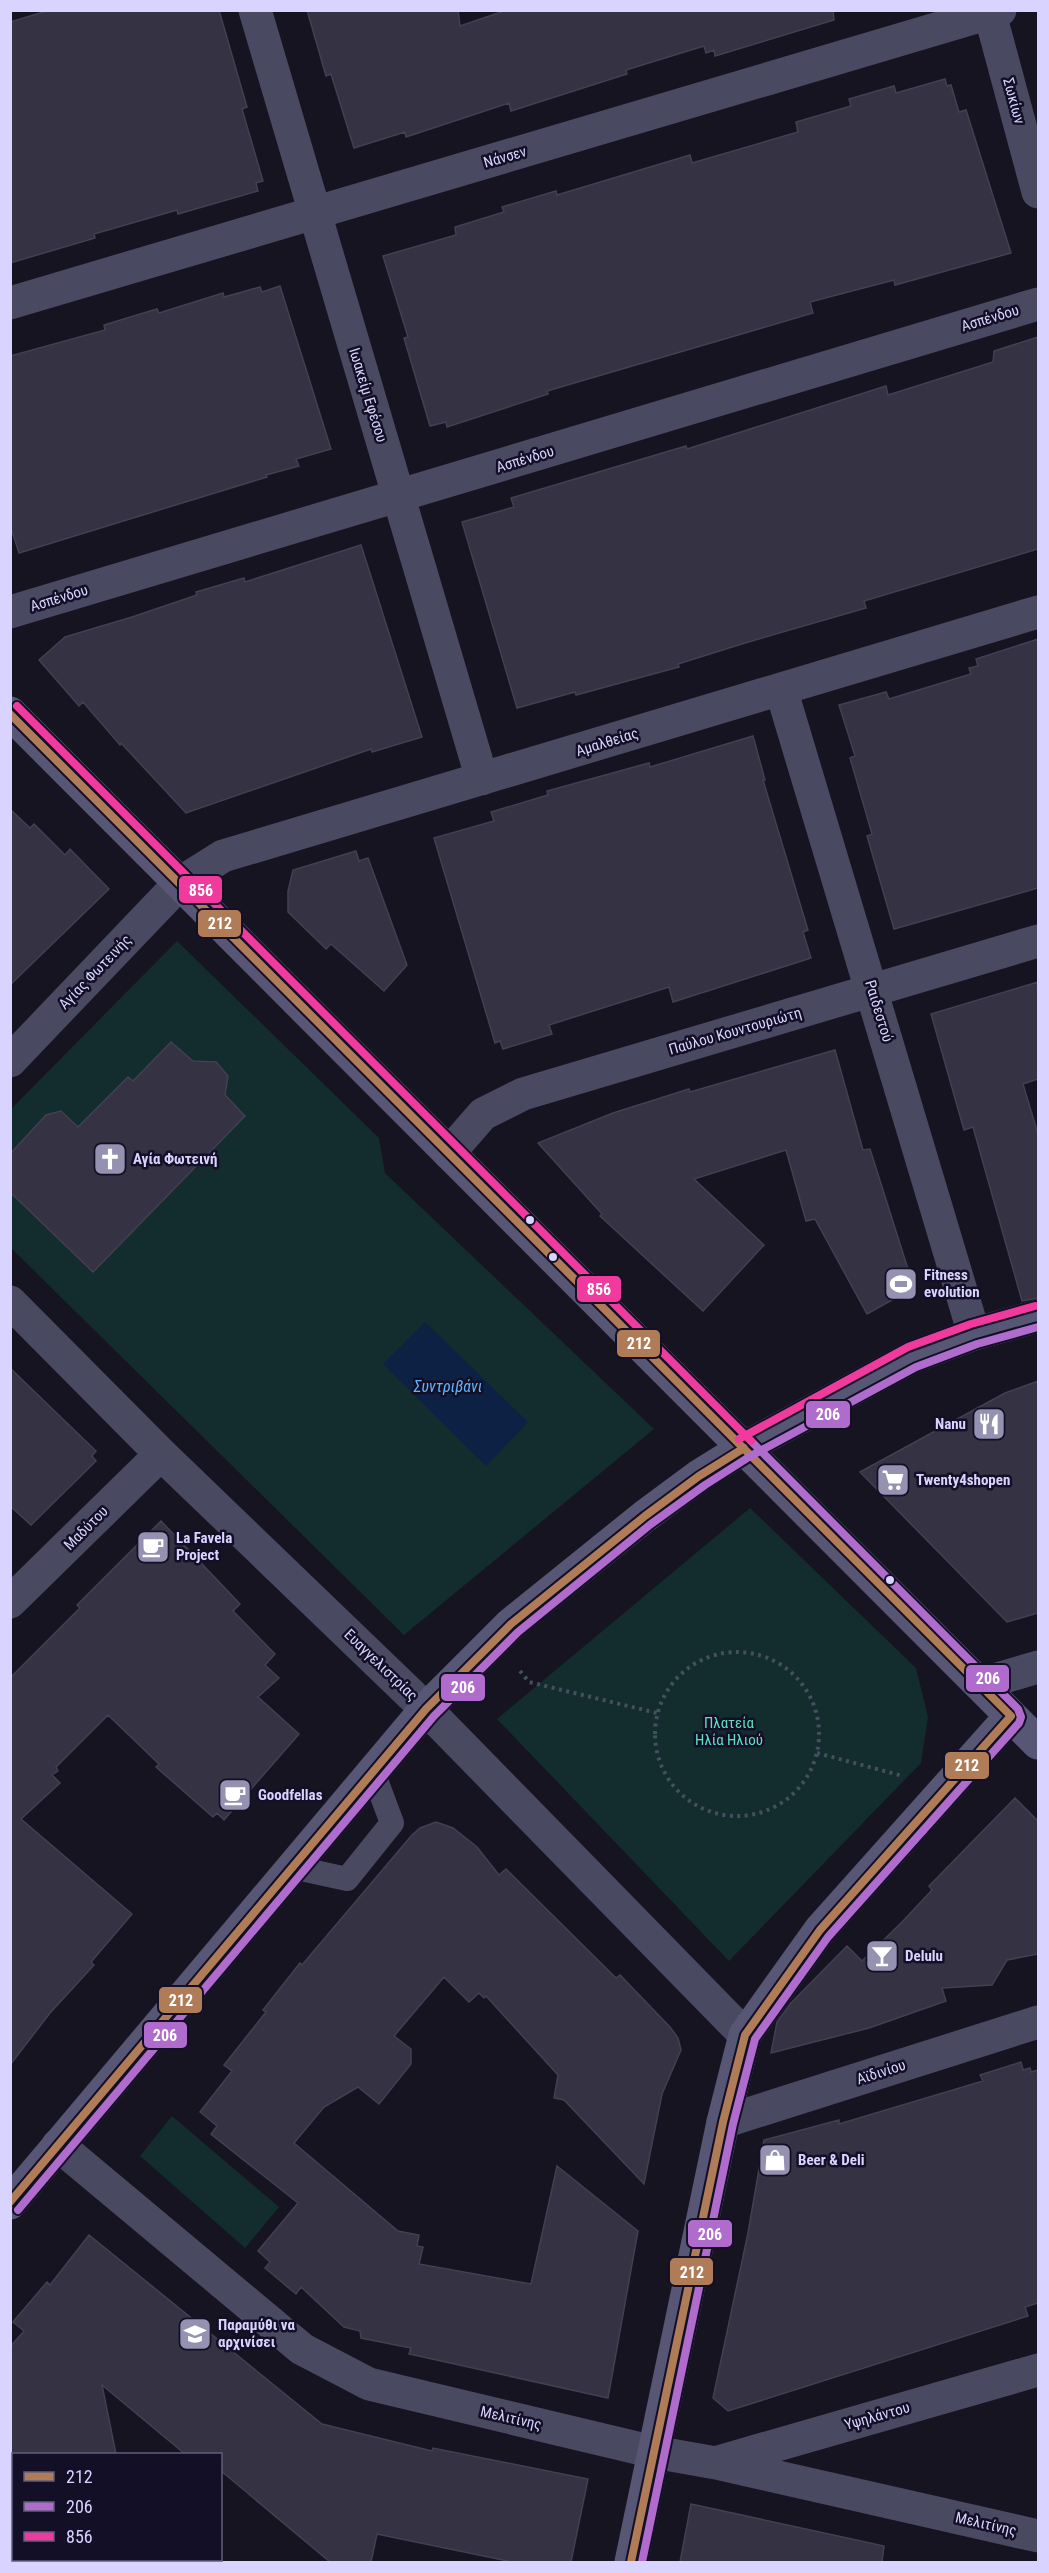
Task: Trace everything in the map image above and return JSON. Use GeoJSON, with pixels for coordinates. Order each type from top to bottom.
{"type":"FeatureCollection","features":[{"type":"Feature","properties":{"kind":"main road"},"geometry":{"type":"LineString","coordinates":[[10,713],[1038,1743]]}},
{"type":"Feature","properties":{"kind":"main road"},"geometry":{"type":"LineString","coordinates":[[10,2203],[426,1709],[512,1624],[645,1516],[699,1476],[744,1448],[912,1357],[974,1334],[1038,1316]]}},
{"type":"Feature","properties":{"kind":"main road"},"geometry":{"type":"LineString","coordinates":[[631,2562],[723,2122],[745,2035],[820,1930],[1011,1716]]}},
{"type":"Feature","properties":{"kind":"street","name":"Ιωακείμ Εφέσου"},"geometry":{"type":"LineString","coordinates":[[255,10],[482,779]]}},
{"type":"Feature","properties":{"kind":"street","name":"Νάνσεν"},"geometry":{"type":"LineString","coordinates":[[10,303],[993,12]]}},
{"type":"Feature","properties":{"kind":"street","name":"Σωκίων"},"geometry":{"type":"LineString","coordinates":[[993,12],[1038,192]]}},
{"type":"Feature","properties":{"kind":"street","name":"Ασπένδου"},"geometry":{"type":"LineString","coordinates":[[10,612],[1038,304]]}},
{"type":"Feature","properties":{"kind":"street","name":"Αμαλθείας"},"geometry":{"type":"LineString","coordinates":[[180,883],[223,856],[1038,612]]}},
{"type":"Feature","properties":{"kind":"street","name":"Ραιδεστού"},"geometry":{"type":"LineString","coordinates":[[782,689],[974,1334]]}},
{"type":"Feature","properties":{"kind":"street","name":"Αγίας Φωτεινής"},"geometry":{"type":"LineString","coordinates":[[10,1061],[180,883]]}},
{"type":"Feature","properties":{"kind":"street","name":"Παύλου Κουντουριώτη"},"geometry":{"type":"LineString","coordinates":[[449,1153],[483,1114],[523,1094],[1038,941]]}},
{"type":"Feature","properties":{"kind":"street","name":"Ευαγγελιστρίας"},"geometry":{"type":"LineString","coordinates":[[10,1302],[161,1454],[426,1709],[745,2035]]}},
{"type":"Feature","properties":{"kind":"street","name":"Μαδύτου"},"geometry":{"type":"LineString","coordinates":[[10,1602],[161,1454]]}},
{"type":"Feature","properties":{"kind":"street"},"geometry":{"type":"LineString","coordinates":[[980,1684],[1038,1666]]}},
{"type":"Feature","properties":{"kind":"street","name":"Αϊδινίου"},"geometry":{"type":"LineString","coordinates":[[723,2122],[1038,2022]]}},
{"type":"Feature","properties":{"kind":"street","name":"Μελιτίνης"},"geometry":{"type":"LineString","coordinates":[[58,2145],[302,2349],[369,2384],[654,2452],[716,2463],[1038,2536]]}},
{"type":"Feature","properties":{"kind":"street","name":"Υψηλάντου"},"geometry":{"type":"LineString","coordinates":[[716,2463],[1038,2370]]}},
{"type":"Feature","properties":{"kind":"lane"},"geometry":{"type":"LineString","coordinates":[[292,1868],[347,1879],[392,1824],[373,1772]]}},
{"type":"Feature","properties":{"kind":"path"},"geometry":{"type":"LineString","coordinates":[[493,1642],[529,1682],[657,1713]]}},
{"type":"Feature","properties":{"kind":"path"},"geometry":{"type":"LineString","coordinates":[[735,1650],[761,1654],[786,1666],[805,1685],[817,1708],[820,1735],[816,1761],[802,1785],[785,1802],[761,1813],[737,1816],[712,1813],[690,1802],[672,1784],[660,1763],[654,1738],[657,1713],[668,1688],[686,1668],[709,1655],[735,1650]]}},
{"type":"Feature","properties":{"kind":"path"},"geometry":{"type":"LineString","coordinates":[[817,1753],[908,1777],[936,1801]]}},
{"type":"Feature","properties":{"kind":"green space"},"geometry":{"type":"Polygon","coordinates":[[[177,941],[379,1138],[385,1173],[654,1429],[404,1635],[11,1248],[10,1110],[177,941]]]}},
{"type":"Feature","properties":{"kind":"green space","name":"Πλατεία Ηλία Ηλιού"},"geometry":{"type":"Polygon","coordinates":[[[750,1508],[916,1668],[928,1717],[921,1763],[729,1961],[497,1719],[750,1508]]]}},
{"type":"Feature","properties":{"kind":"green space"},"geometry":{"type":"Polygon","coordinates":[[[172,2116],[279,2207],[245,2248],[140,2156],[172,2116]]]}},
{"type":"Feature","properties":{"kind":"water","name":"Συντριβάνι"},"geometry":{"type":"Polygon","coordinates":[[[425,1322],[528,1422],[486,1466],[383,1364],[425,1322]]]}},
{"type":"Feature","properties":{"kind":"building"},"geometry":{"type":"Polygon","coordinates":[[[50,10],[219,10],[247,107],[242,109],[263,181],[256,183],[258,191],[178,214],[177,210],[94,234],[95,238],[10,263],[10,22],[50,10]]]}},
{"type":"Feature","properties":{"kind":"building"},"geometry":{"type":"Polygon","coordinates":[[[307,10],[458,10],[460,26],[507,10],[833,10],[834,20],[715,56],[714,50],[706,53],[704,46],[626,70],[627,74],[511,111],[509,103],[406,137],[405,132],[354,148],[331,74],[326,76],[307,10]]]}},
{"type":"Feature","properties":{"kind":"building"},"geometry":{"type":"Polygon","coordinates":[[[945,79],[947,86],[951,85],[959,112],[966,110],[1011,253],[895,285],[894,280],[810,302],[813,313],[547,391],[548,394],[447,427],[446,422],[430,426],[404,338],[408,337],[383,256],[456,235],[455,227],[504,212],[502,207],[556,191],[557,195],[690,155],[692,163],[798,132],[796,122],[851,106],[849,99],[894,86],[896,93],[945,79]]]}},
{"type":"Feature","properties":{"kind":"building"},"geometry":{"type":"Polygon","coordinates":[[[280,286],[331,449],[296,459],[299,466],[266,475],[267,477],[19,553],[10,525],[10,356],[105,330],[104,325],[157,309],[159,313],[223,293],[224,297],[260,287],[262,292],[280,286]]]}},
{"type":"Feature","properties":{"kind":"building"},"geometry":{"type":"Polygon","coordinates":[[[1038,337],[1038,549],[864,601],[866,608],[678,664],[679,667],[576,695],[575,692],[517,708],[462,522],[514,507],[511,498],[686,446],[687,449],[886,386],[888,395],[993,362],[994,351],[1038,337]]]}},
{"type":"Feature","properties":{"kind":"building"},"geometry":{"type":"Polygon","coordinates":[[[361,545],[422,737],[372,752],[371,749],[186,813],[121,743],[120,745],[83,702],[79,706],[39,660],[65,637],[197,595],[196,592],[244,578],[245,582],[361,545]]]}},
{"type":"Feature","properties":{"kind":"building"},"geometry":{"type":"Polygon","coordinates":[[[1038,639],[1038,888],[894,929],[867,836],[872,834],[850,758],[855,756],[839,705],[886,692],[889,699],[971,674],[969,668],[978,666],[976,659],[1038,639]]]}},
{"type":"Feature","properties":{"kind":"building"},"geometry":{"type":"Polygon","coordinates":[[[753,736],[765,780],[763,780],[808,930],[803,932],[811,958],[673,1002],[669,987],[549,1025],[552,1034],[503,1049],[500,1041],[495,1043],[434,838],[494,821],[491,812],[548,795],[547,791],[649,763],[650,767],[753,736]]]}},
{"type":"Feature","properties":{"kind":"building"},"geometry":{"type":"Polygon","coordinates":[[[10,809],[30,828],[34,824],[65,855],[70,849],[109,889],[10,985],[10,809]]]}},
{"type":"Feature","properties":{"kind":"building"},"geometry":{"type":"Polygon","coordinates":[[[356,851],[359,861],[368,858],[407,965],[384,991],[331,944],[326,949],[288,912],[288,891],[293,870],[356,851]]]}},
{"type":"Feature","properties":{"kind":"building"},"geometry":{"type":"Polygon","coordinates":[[[1038,982],[1038,1079],[1023,1084],[1038,1134],[1038,1298],[1022,1301],[973,1127],[964,1130],[931,1014],[1038,982]]]}},
{"type":"Feature","properties":{"kind":"building","name":"Αγία Φωτεινή"},"geometry":{"type":"Polygon","coordinates":[[[171,1042],[193,1061],[216,1062],[228,1076],[225,1095],[245,1116],[93,1272],[10,1192],[10,1154],[46,1115],[61,1111],[78,1127],[128,1077],[133,1081],[171,1042]]]}},
{"type":"Feature","properties":{"kind":"building"},"geometry":{"type":"Polygon","coordinates":[[[835,1050],[863,1150],[870,1149],[914,1288],[867,1314],[815,1219],[806,1221],[786,1150],[694,1179],[764,1245],[703,1311],[600,1216],[602,1214],[538,1143],[613,1113],[689,1089],[690,1092],[835,1050]]]}},
{"type":"Feature","properties":{"kind":"building"},"geometry":{"type":"Polygon","coordinates":[[[10,1368],[96,1451],[92,1456],[96,1461],[31,1525],[10,1506],[10,1368]]]}},
{"type":"Feature","properties":{"kind":"building"},"geometry":{"type":"Polygon","coordinates":[[[1038,1381],[1038,1613],[1007,1622],[860,1472],[1005,1393],[1038,1381]]]}},
{"type":"Feature","properties":{"kind":"building"},"geometry":{"type":"Polygon","coordinates":[[[161,1521],[240,1604],[233,1611],[275,1654],[265,1665],[279,1678],[258,1697],[299,1734],[224,1820],[217,1813],[213,1817],[156,1767],[159,1764],[108,1715],[56,1767],[58,1771],[52,1775],[60,1783],[21,1819],[132,1914],[91,1962],[94,1965],[50,2013],[10,2065],[10,1678],[80,1608],[77,1605],[161,1521]]]}},
{"type":"Feature","properties":{"kind":"building"},"geometry":{"type":"Polygon","coordinates":[[[1015,1798],[1038,1821],[1038,1954],[1007,1960],[992,1985],[942,1988],[946,2001],[869,2028],[771,2053],[777,2022],[791,2003],[847,1946],[862,1961],[932,1890],[929,1886],[1015,1798]]]}},
{"type":"Feature","properties":{"kind":"building"},"geometry":{"type":"Polygon","coordinates":[[[436,1822],[453,1828],[477,1847],[499,1875],[506,1869],[616,1978],[620,1975],[678,2038],[681,2050],[662,2094],[644,2184],[564,2100],[554,2098],[558,2075],[486,1996],[484,1998],[479,1993],[469,2002],[444,1977],[394,2036],[411,2049],[411,2064],[379,2104],[358,2087],[324,2107],[294,2143],[398,2231],[419,2235],[417,2246],[423,2247],[419,2264],[531,2284],[557,2166],[638,2231],[608,2398],[409,2354],[411,2348],[361,2338],[360,2331],[344,2327],[301,2287],[296,2294],[265,2268],[270,2262],[258,2251],[298,2203],[211,2134],[217,2126],[200,2112],[232,2071],[224,2065],[266,2012],[263,2010],[300,1963],[302,1965],[412,1835],[420,1828],[436,1822]]]}},
{"type":"Feature","properties":{"kind":"building"},"geometry":{"type":"Polygon","coordinates":[[[1021,2062],[1023,2070],[1030,2068],[1031,2072],[1038,2070],[1038,2303],[1025,2307],[1028,2316],[728,2411],[713,2398],[748,2233],[764,2140],[839,2120],[839,2124],[983,2081],[980,2075],[1021,2062]]]}},
{"type":"Feature","properties":{"kind":"building"},"geometry":{"type":"Polygon","coordinates":[[[89,2235],[322,2424],[432,2451],[433,2448],[588,2479],[571,2562],[512,2562],[377,2534],[371,2562],[330,2562],[222,2472],[222,2453],[184,2453],[102,2385],[116,2453],[10,2454],[10,2347],[24,2331],[13,2322],[47,2282],[50,2285],[89,2235]]]}},
{"type":"Feature","properties":{"kind":"building"},"geometry":{"type":"Polygon","coordinates":[[[691,2504],[884,2546],[882,2562],[680,2562],[691,2504]]]}},
{"type":"Feature","properties":{"kind":"transit line","name":"856"},"geometry":{"type":"LineString","coordinates":[[17,706],[751,1441]]}},
{"type":"Feature","properties":{"kind":"transit line","name":"212"},"geometry":{"type":"LineString","coordinates":[[10,714],[1011,1716],[820,1930],[745,2035],[723,2122],[631,2562]]}},
{"type":"Feature","properties":{"kind":"transit line","name":"856"},"geometry":{"type":"LineString","coordinates":[[739,1439],[908,1347],[971,1324],[1035,1306]]}},
{"type":"Feature","properties":{"kind":"transit line","name":"206"},"geometry":{"type":"LineString","coordinates":[[18,2210],[434,1716],[518,1632],[651,1524],[749,1457],[916,1367],[977,1344],[1038,1327]]}},
{"type":"Feature","properties":{"kind":"transit line","name":"206"},"geometry":{"type":"LineString","coordinates":[[642,2562],[733,2124],[755,2039],[828,1937],[1019,1723],[1021,1717],[1018,1709],[751,1441]]}},
{"type":"Feature","properties":{"kind":"transit line","name":"212"},"geometry":{"type":"LineString","coordinates":[[10,2202],[426,1709],[511,1624],[645,1516],[699,1476],[744,1448]]}},
{"type":"Feature","properties":{"kind":"place","name":"Αγία Φωτεινή"},"geometry":{"type":"Point","coordinates":[110,1159]}},
{"type":"Feature","properties":{"kind":"place","name":"Fitness evolution"},"geometry":{"type":"Point","coordinates":[901,1284]}},
{"type":"Feature","properties":{"kind":"place","name":"Nanu"},"geometry":{"type":"Point","coordinates":[989,1424]}},
{"type":"Feature","properties":{"kind":"place","name":"Twenty4shopen"},"geometry":{"type":"Point","coordinates":[893,1480]}},
{"type":"Feature","properties":{"kind":"place","name":"La Favela Project"},"geometry":{"type":"Point","coordinates":[153,1547]}},
{"type":"Feature","properties":{"kind":"place","name":"Goodfellas"},"geometry":{"type":"Point","coordinates":[235,1795]}},
{"type":"Feature","properties":{"kind":"place","name":"Delulu"},"geometry":{"type":"Point","coordinates":[882,1956]}},
{"type":"Feature","properties":{"kind":"place","name":"Beer & Deli"},"geometry":{"type":"Point","coordinates":[775,2160]}},
{"type":"Feature","properties":{"kind":"place","name":"Παραμύθι να αρχινίσει"},"geometry":{"type":"Point","coordinates":[195,2334]}}]}
